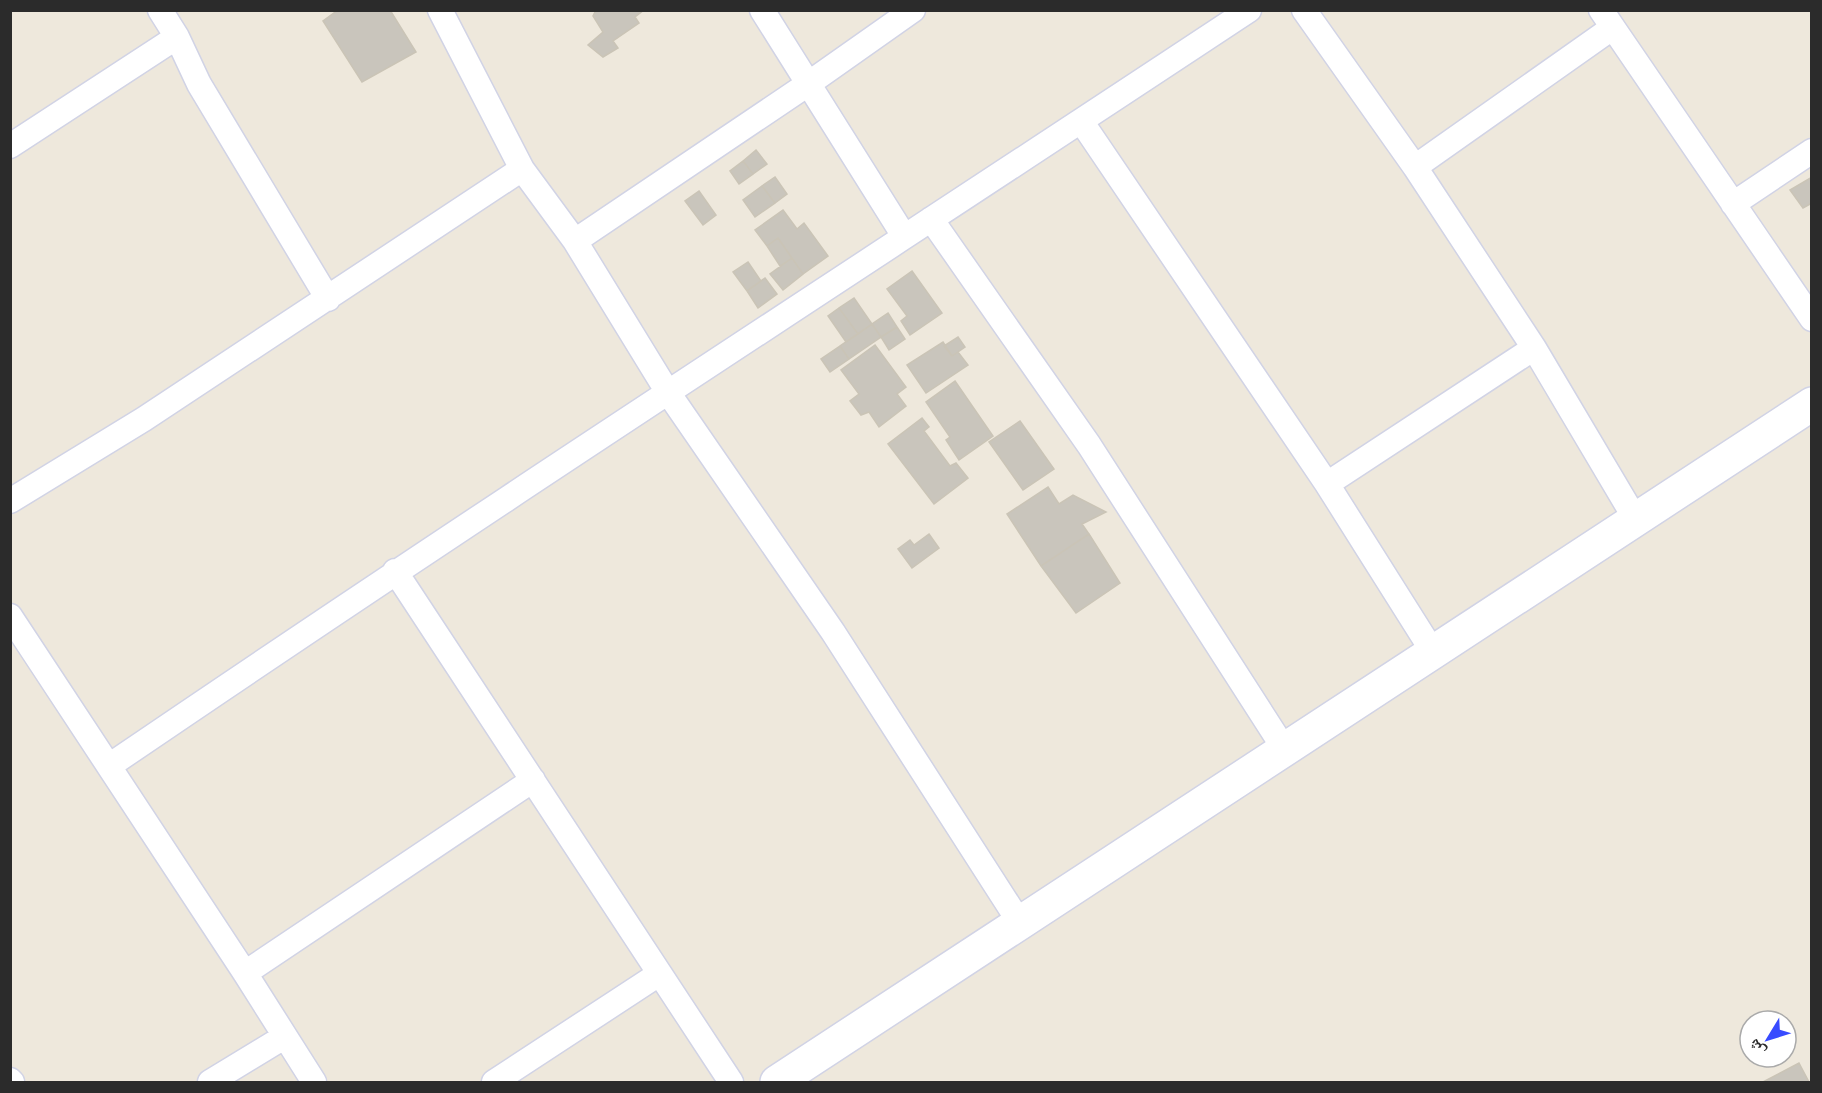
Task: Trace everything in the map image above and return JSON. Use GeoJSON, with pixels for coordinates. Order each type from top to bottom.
{"type":"FeatureCollection","features":[{"type":"Feature","properties":{"kind":"street"},"geometry":{"type":"LineString","coordinates":[[160,10],[177,37],[199,84],[328,299]]}},
{"type":"Feature","properties":{"kind":"street"},"geometry":{"type":"LineString","coordinates":[[440,10],[522,169],[576,241],[667,391],[833,632],[1020,923]]}},
{"type":"Feature","properties":{"kind":"street"},"geometry":{"type":"LineString","coordinates":[[762,10],[904,236]]}},
{"type":"Feature","properties":{"kind":"street"},"geometry":{"type":"LineString","coordinates":[[576,241],[913,10]]}},
{"type":"Feature","properties":{"kind":"street"},"geometry":{"type":"LineString","coordinates":[[109,766],[395,571],[1249,10]]}},
{"type":"Feature","properties":{"kind":"street"},"geometry":{"type":"LineString","coordinates":[[1304,10],[1416,167],[1534,348],[1636,520]]}},
{"type":"Feature","properties":{"kind":"street"},"geometry":{"type":"LineString","coordinates":[[1416,167],[1606,19],[1812,319]]}},
{"type":"Feature","properties":{"kind":"street"},"geometry":{"type":"LineString","coordinates":[[10,146],[177,37]]}},
{"type":"Feature","properties":{"kind":"street"},"geometry":{"type":"LineString","coordinates":[[1081,121],[1327,484],[1433,652]]}},
{"type":"Feature","properties":{"kind":"street"},"geometry":{"type":"LineString","coordinates":[[1733,204],[1812,151]]}},
{"type":"Feature","properties":{"kind":"street"},"geometry":{"type":"LineString","coordinates":[[10,501],[328,299],[522,169]]}},
{"type":"Feature","properties":{"kind":"street"},"geometry":{"type":"LineString","coordinates":[[931,219],[1089,445],[1285,750]]}},
{"type":"Feature","properties":{"kind":"street"},"geometry":{"type":"LineString","coordinates":[[1327,484],[1534,348]]}},
{"type":"Feature","properties":{"kind":"street"},"geometry":{"type":"LineString","coordinates":[[777,1083],[1812,404]]}},
{"type":"Feature","properties":{"kind":"street"},"geometry":{"type":"LineString","coordinates":[[395,571],[730,1083]]}},
{"type":"Feature","properties":{"kind":"street"},"geometry":{"type":"LineString","coordinates":[[10,616],[245,973],[314,1083]]}},
{"type":"Feature","properties":{"kind":"street"},"geometry":{"type":"LineString","coordinates":[[245,973],[533,780]]}},
{"type":"Feature","properties":{"kind":"street"},"geometry":{"type":"LineString","coordinates":[[494,1083],[659,974]]}},
{"type":"Feature","properties":{"kind":"street"},"geometry":{"type":"LineString","coordinates":[[210,1083],[284,1037]]}},
{"type":"Feature","properties":{"kind":"building"},"geometry":{"type":"Polygon","coordinates":[[[338,10],[390,10],[416,52],[362,82],[323,21],[338,10]]]}},
{"type":"Feature","properties":{"kind":"building"},"geometry":{"type":"Polygon","coordinates":[[[596,10],[644,10],[635,17],[639,23],[613,41],[618,48],[603,57],[588,45],[603,32],[593,16],[596,10]]]}},
{"type":"Feature","properties":{"kind":"building"},"geometry":{"type":"Polygon","coordinates":[[[756,150],[767,164],[753,174],[743,161],[756,150]]]}},
{"type":"Feature","properties":{"kind":"building"},"geometry":{"type":"Polygon","coordinates":[[[743,161],[753,174],[739,184],[730,171],[743,161]]]}},
{"type":"Feature","properties":{"kind":"building"},"geometry":{"type":"Polygon","coordinates":[[[775,177],[787,194],[775,203],[762,186],[775,177]]]}},
{"type":"Feature","properties":{"kind":"building"},"geometry":{"type":"Polygon","coordinates":[[[1812,177],[1812,203],[1803,208],[1790,190],[1812,177]]]}},
{"type":"Feature","properties":{"kind":"building"},"geometry":{"type":"Polygon","coordinates":[[[762,186],[775,203],[755,217],[743,200],[762,186]]]}},
{"type":"Feature","properties":{"kind":"building"},"geometry":{"type":"Polygon","coordinates":[[[699,191],[716,215],[703,225],[685,201],[699,191]]]}},
{"type":"Feature","properties":{"kind":"building"},"geometry":{"type":"Polygon","coordinates":[[[783,210],[797,229],[804,223],[828,256],[803,274],[778,238],[767,246],[755,230],[783,210]]]}},
{"type":"Feature","properties":{"kind":"building"},"geometry":{"type":"Polygon","coordinates":[[[778,238],[792,258],[780,266],[767,246],[778,238]]]}},
{"type":"Feature","properties":{"kind":"building"},"geometry":{"type":"Polygon","coordinates":[[[792,258],[803,274],[783,290],[770,274],[792,258]]]}},
{"type":"Feature","properties":{"kind":"building"},"geometry":{"type":"Polygon","coordinates":[[[748,262],[761,281],[747,291],[733,272],[748,262]]]}},
{"type":"Feature","properties":{"kind":"building"},"geometry":{"type":"Polygon","coordinates":[[[912,271],[942,313],[910,335],[901,321],[907,316],[887,289],[912,271]]]}},
{"type":"Feature","properties":{"kind":"building"},"geometry":{"type":"Polygon","coordinates":[[[765,278],[777,294],[758,308],[747,291],[765,278]]]}},
{"type":"Feature","properties":{"kind":"building"},"geometry":{"type":"Polygon","coordinates":[[[854,298],[872,324],[858,334],[839,308],[854,298]]]}},
{"type":"Feature","properties":{"kind":"building"},"geometry":{"type":"Polygon","coordinates":[[[839,308],[858,334],[846,342],[828,316],[839,308]]]}},
{"type":"Feature","properties":{"kind":"building"},"geometry":{"type":"Polygon","coordinates":[[[888,313],[897,327],[881,337],[872,324],[888,313]]]}},
{"type":"Feature","properties":{"kind":"building"},"geometry":{"type":"Polygon","coordinates":[[[872,324],[881,337],[849,359],[840,346],[872,324]]]}},
{"type":"Feature","properties":{"kind":"building"},"geometry":{"type":"Polygon","coordinates":[[[897,327],[905,339],[889,350],[881,337],[897,327]]]}},
{"type":"Feature","properties":{"kind":"building"},"geometry":{"type":"Polygon","coordinates":[[[958,337],[965,347],[952,356],[944,346],[958,337]]]}},
{"type":"Feature","properties":{"kind":"building"},"geometry":{"type":"Polygon","coordinates":[[[943,342],[952,356],[958,352],[968,365],[926,393],[907,365],[943,342]]]}},
{"type":"Feature","properties":{"kind":"building"},"geometry":{"type":"Polygon","coordinates":[[[875,345],[906,387],[897,394],[906,406],[879,427],[869,412],[861,415],[850,401],[859,394],[841,370],[875,345]]]}},
{"type":"Feature","properties":{"kind":"building"},"geometry":{"type":"Polygon","coordinates":[[[840,346],[849,359],[830,372],[821,359],[840,346]]]}},
{"type":"Feature","properties":{"kind":"building"},"geometry":{"type":"Polygon","coordinates":[[[955,381],[993,436],[959,460],[946,440],[950,437],[926,402],[955,381]]]}},
{"type":"Feature","properties":{"kind":"building"},"geometry":{"type":"Polygon","coordinates":[[[922,418],[929,427],[924,431],[950,466],[956,463],[968,478],[934,504],[888,444],[922,418]]]}},
{"type":"Feature","properties":{"kind":"building"},"geometry":{"type":"Polygon","coordinates":[[[1020,421],[1054,469],[1023,490],[989,442],[1020,421]]]}},
{"type":"Feature","properties":{"kind":"building"},"geometry":{"type":"Polygon","coordinates":[[[1048,487],[1059,504],[1073,495],[1106,512],[1082,524],[1089,534],[1041,566],[1007,514],[1048,487]]]}},
{"type":"Feature","properties":{"kind":"building"},"geometry":{"type":"Polygon","coordinates":[[[929,534],[939,548],[912,568],[898,549],[910,540],[914,545],[929,534]]]}},
{"type":"Feature","properties":{"kind":"building"},"geometry":{"type":"Polygon","coordinates":[[[1089,534],[1120,583],[1076,613],[1041,566],[1089,534]]]}},
{"type":"Feature","properties":{"kind":"building"},"geometry":{"type":"Polygon","coordinates":[[[1798,1064],[1809,1082],[1763,1082],[1788,1069],[1798,1069],[1798,1064]]]}}]}
